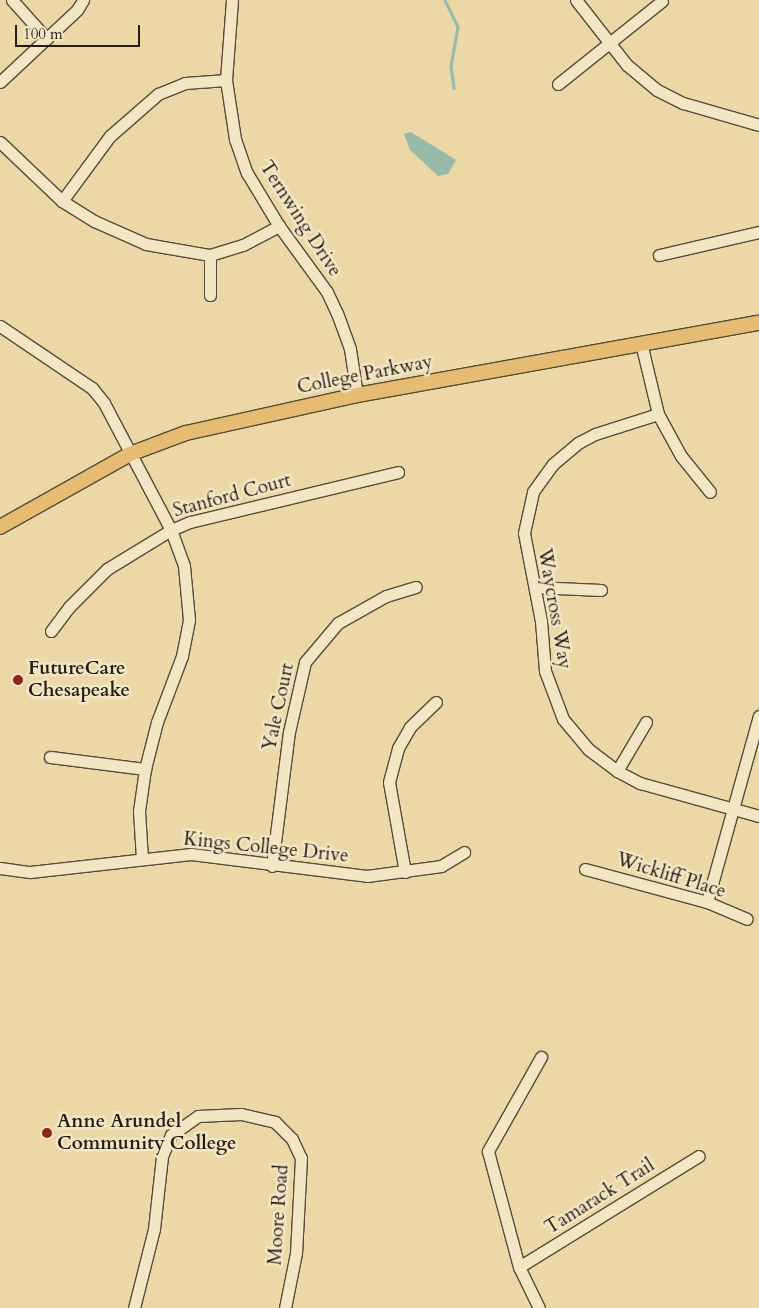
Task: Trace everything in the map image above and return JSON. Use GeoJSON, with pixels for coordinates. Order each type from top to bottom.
{"type":"FeatureCollection","features":[{"type":"Feature","properties":{"kind":"main road","name":"College Parkway"},"geometry":{"type":"LineString","coordinates":[[0,528],[130,454],[186,433],[357,395],[759,323]]}},
{"type":"Feature","properties":{"kind":"street"},"geometry":{"type":"LineString","coordinates":[[12,0],[47,39]]}},
{"type":"Feature","properties":{"kind":"street"},"geometry":{"type":"LineString","coordinates":[[0,82],[77,10],[83,0]]}},
{"type":"Feature","properties":{"kind":"street","name":"Ternwing Drive"},"geometry":{"type":"LineString","coordinates":[[232,0],[226,80],[235,139],[247,173],[279,226],[327,292],[337,313],[350,350],[357,395]]}},
{"type":"Feature","properties":{"kind":"street"},"geometry":{"type":"LineString","coordinates":[[576,0],[609,44],[634,71],[657,90],[683,103],[759,125]]}},
{"type":"Feature","properties":{"kind":"street"},"geometry":{"type":"LineString","coordinates":[[558,84],[662,0]]}},
{"type":"Feature","properties":{"kind":"street"},"geometry":{"type":"LineString","coordinates":[[62,201],[110,136],[158,94],[185,83],[226,80]]}},
{"type":"Feature","properties":{"kind":"street"},"geometry":{"type":"LineString","coordinates":[[0,142],[62,201],[94,221],[146,244],[210,255],[243,245],[279,226]]}},
{"type":"Feature","properties":{"kind":"street"},"geometry":{"type":"LineString","coordinates":[[659,255],[759,232]]}},
{"type":"Feature","properties":{"kind":"street"},"geometry":{"type":"LineString","coordinates":[[210,255],[210,295]]}},
{"type":"Feature","properties":{"kind":"street"},"geometry":{"type":"LineString","coordinates":[[0,326],[92,388],[104,403],[171,530],[188,582],[189,620],[182,656],[157,722],[144,769],[139,811],[142,859]]}},
{"type":"Feature","properties":{"kind":"street"},"geometry":{"type":"LineString","coordinates":[[641,343],[658,414],[682,456],[710,492]]}},
{"type":"Feature","properties":{"kind":"street","name":"Waycross Way"},"geometry":{"type":"LineString","coordinates":[[658,414],[595,434],[562,455],[543,476],[533,492],[524,533],[535,587],[544,670],[563,719],[588,749],[617,772],[640,783],[759,816]]}},
{"type":"Feature","properties":{"kind":"street","name":"Stanford Court"},"geometry":{"type":"LineString","coordinates":[[51,631],[69,607],[107,569],[171,530],[190,522],[398,472]]}},
{"type":"Feature","properties":{"kind":"street","name":"Yale Court"},"geometry":{"type":"LineString","coordinates":[[272,866],[288,732],[305,662],[338,624],[386,596],[416,587]]}},
{"type":"Feature","properties":{"kind":"street"},"geometry":{"type":"LineString","coordinates":[[535,587],[601,590]]}},
{"type":"Feature","properties":{"kind":"street"},"geometry":{"type":"LineString","coordinates":[[404,872],[389,782],[398,748],[410,726],[436,702]]}},
{"type":"Feature","properties":{"kind":"street"},"geometry":{"type":"LineString","coordinates":[[707,902],[759,716]]}},
{"type":"Feature","properties":{"kind":"street"},"geometry":{"type":"LineString","coordinates":[[617,772],[646,722]]}},
{"type":"Feature","properties":{"kind":"street"},"geometry":{"type":"LineString","coordinates":[[50,757],[144,769]]}},
{"type":"Feature","properties":{"kind":"street","name":"Kings College Drive"},"geometry":{"type":"LineString","coordinates":[[0,868],[30,872],[190,854],[272,866],[367,876],[441,866],[464,852]]}},
{"type":"Feature","properties":{"kind":"street","name":"Wickliff Place"},"geometry":{"type":"LineString","coordinates":[[585,868],[707,902],[747,919]]}},
{"type":"Feature","properties":{"kind":"street"},"geometry":{"type":"LineString","coordinates":[[539,1308],[519,1267],[488,1151],[541,1057]]}},
{"type":"Feature","properties":{"kind":"street","name":"Moore Road"},"geometry":{"type":"LineString","coordinates":[[134,1308],[154,1229],[166,1146],[182,1124],[198,1116],[222,1114],[256,1115],[275,1122],[292,1139],[301,1158],[296,1253],[285,1308]]}},
{"type":"Feature","properties":{"kind":"street","name":"Tamarack Trail"},"geometry":{"type":"LineString","coordinates":[[519,1267],[699,1156]]}},
{"type":"Feature","properties":{"kind":"shaded area"},"geometry":{"type":"Polygon","coordinates":[[[411,132],[456,160],[448,174],[438,176],[410,150],[404,134],[411,132]]]}},
{"type":"Feature","properties":{"kind":"waterway"},"geometry":{"type":"LineString","coordinates":[[445,0],[458,27],[451,66],[454,88]]}},
{"type":"Feature","properties":{"kind":"place","name":"FutureCare Chesapeake"},"geometry":{"type":"Point","coordinates":[18,680]}},
{"type":"Feature","properties":{"kind":"place","name":"Anne Arundel Community College"},"geometry":{"type":"Point","coordinates":[47,1133]}}]}
